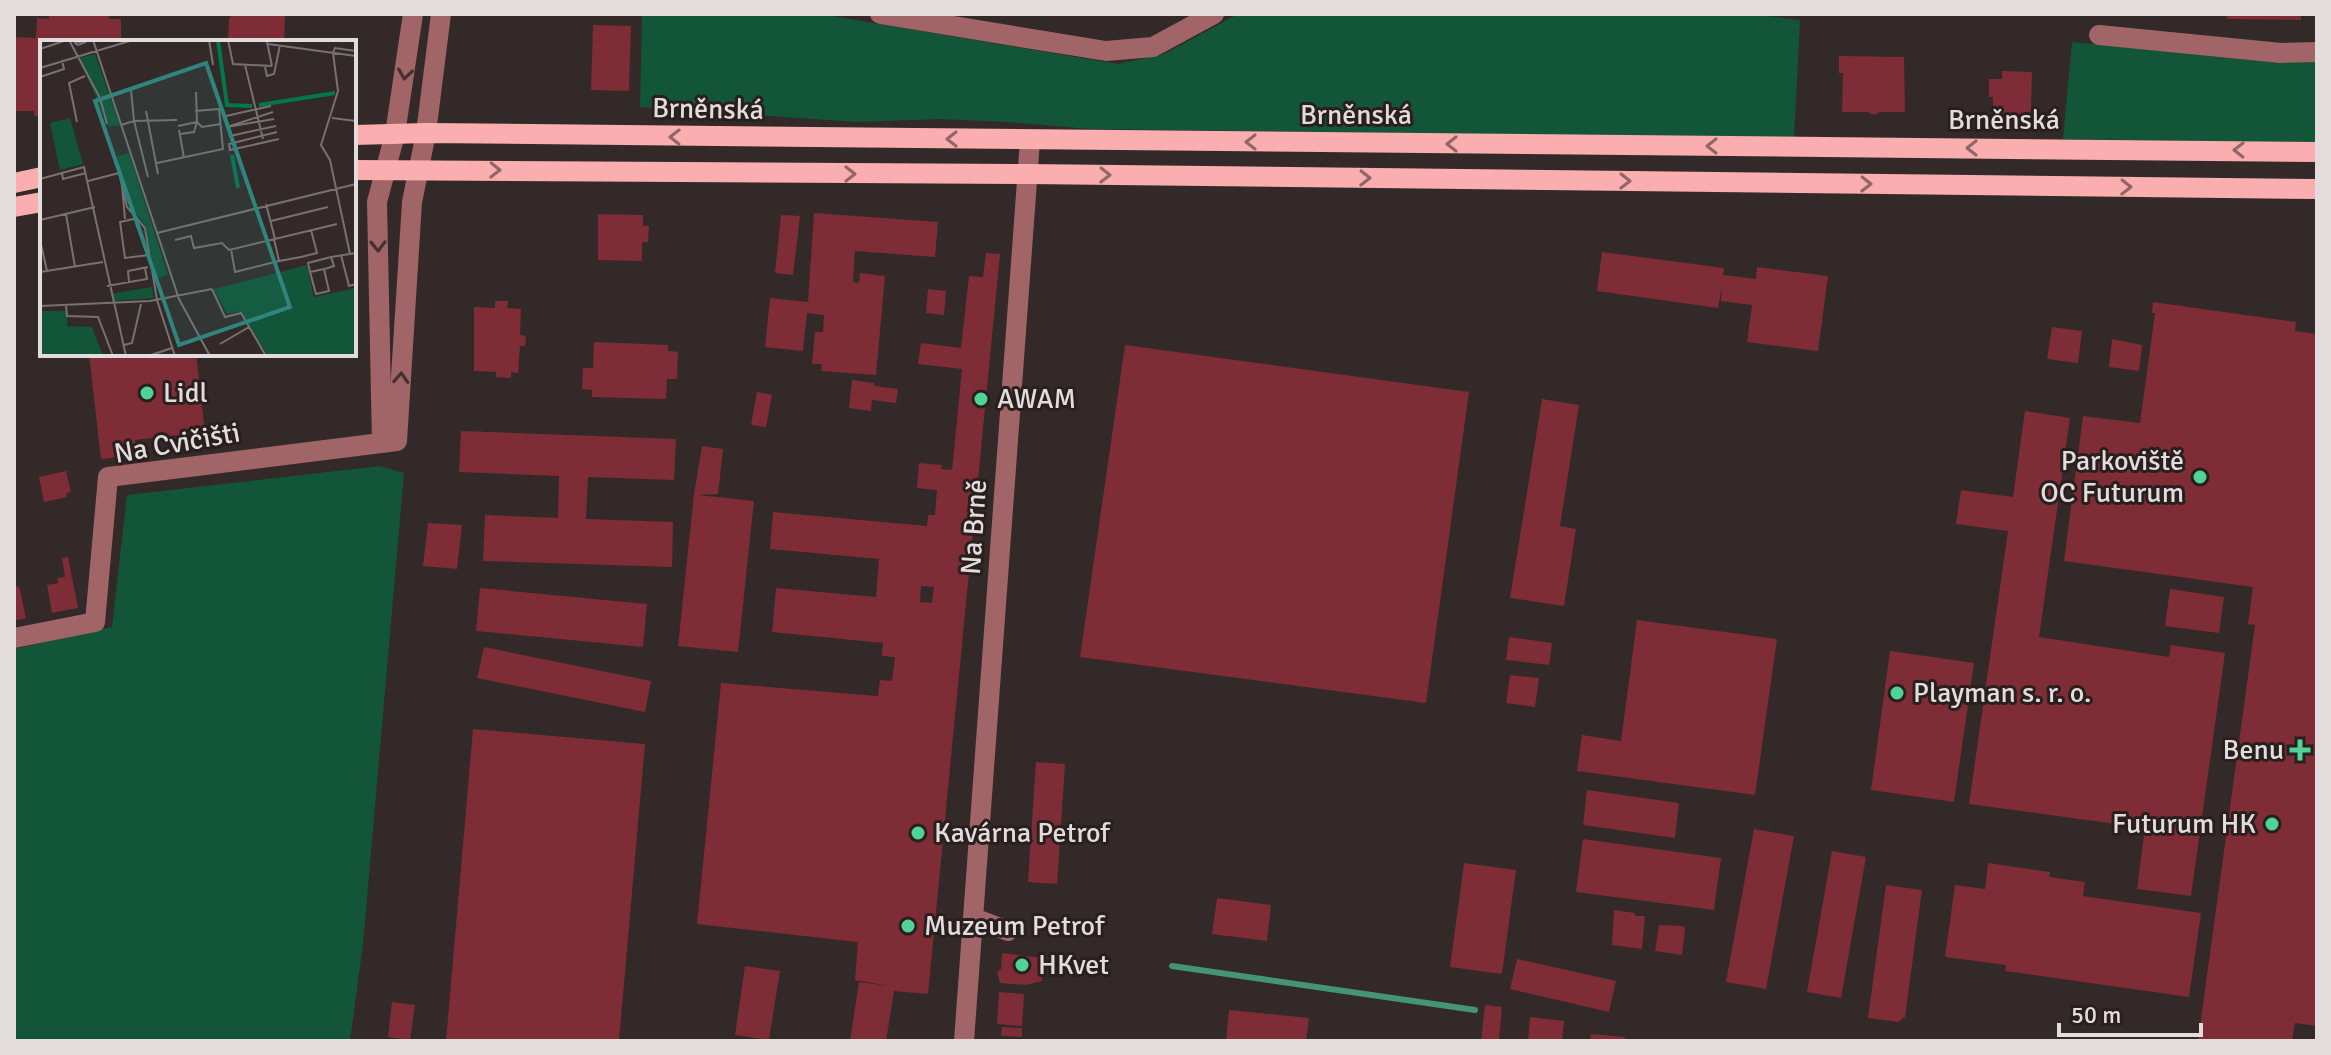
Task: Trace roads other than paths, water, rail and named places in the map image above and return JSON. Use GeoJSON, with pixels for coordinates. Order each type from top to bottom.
{"type":"FeatureCollection","features":[{"type":"Feature","properties":{"kind":"main road","name":"Brněnská"},"geometry":{"type":"LineString","coordinates":[[356,135],[426,133],[2317,152]]}},
{"type":"Feature","properties":{"kind":"main road"},"geometry":{"type":"LineString","coordinates":[[356,170],[1027,174],[2317,189]]}},
{"type":"Feature","properties":{"kind":"main road"},"geometry":{"type":"LineString","coordinates":[[14,183],[40,177]]}},
{"type":"Feature","properties":{"kind":"main road"},"geometry":{"type":"LineString","coordinates":[[14,207],[40,202]]}},
{"type":"Feature","properties":{"kind":"street"},"geometry":{"type":"LineString","coordinates":[[413,14],[395,134],[377,202],[382,443],[397,441],[412,202],[426,133],[441,14]]}},
{"type":"Feature","properties":{"kind":"street"},"geometry":{"type":"LineString","coordinates":[[880,14],[1106,51],[1153,47],[1210,15]]}},
{"type":"Feature","properties":{"kind":"street"},"geometry":{"type":"LineString","coordinates":[[2099,35],[2281,53],[2317,52]]}},
{"type":"Feature","properties":{"kind":"street","name":"Na Brně"},"geometry":{"type":"LineString","coordinates":[[964,1041],[1030,140]]}},
{"type":"Feature","properties":{"kind":"street","name":"Na Cvičišti"},"geometry":{"type":"LineString","coordinates":[[14,638],[95,622],[108,477],[382,443]]}},
{"type":"Feature","properties":{"kind":"street"},"geometry":{"type":"LineString","coordinates":[[974,918],[1008,931]]}},
{"type":"Feature","properties":{"kind":"waterway"},"geometry":{"type":"LineString","coordinates":[[1172,966],[1475,1010]]}},
{"type":"Feature","properties":{"kind":"place","name":"Lidl"},"geometry":{"type":"Point","coordinates":[147,393]}},
{"type":"Feature","properties":{"kind":"place","name":"AWAM"},"geometry":{"type":"Point","coordinates":[981,399]}},
{"type":"Feature","properties":{"kind":"place","name":"Parkoviště OC Futurum"},"geometry":{"type":"Point","coordinates":[2200,477]}},
{"type":"Feature","properties":{"kind":"place","name":"Playman s. r. o."},"geometry":{"type":"Point","coordinates":[1897,693]}},
{"type":"Feature","properties":{"kind":"place","name":"Benu"},"geometry":{"type":"Point","coordinates":[2300,750]}},
{"type":"Feature","properties":{"kind":"place","name":"Futurum HK"},"geometry":{"type":"Point","coordinates":[2272,824]}},
{"type":"Feature","properties":{"kind":"place","name":"Kavárna Petrof"},"geometry":{"type":"Point","coordinates":[918,833]}},
{"type":"Feature","properties":{"kind":"place","name":"Muzeum Petrof"},"geometry":{"type":"Point","coordinates":[908,926]}},
{"type":"Feature","properties":{"kind":"place","name":"HKvet"},"geometry":{"type":"Point","coordinates":[1022,965]}}]}
